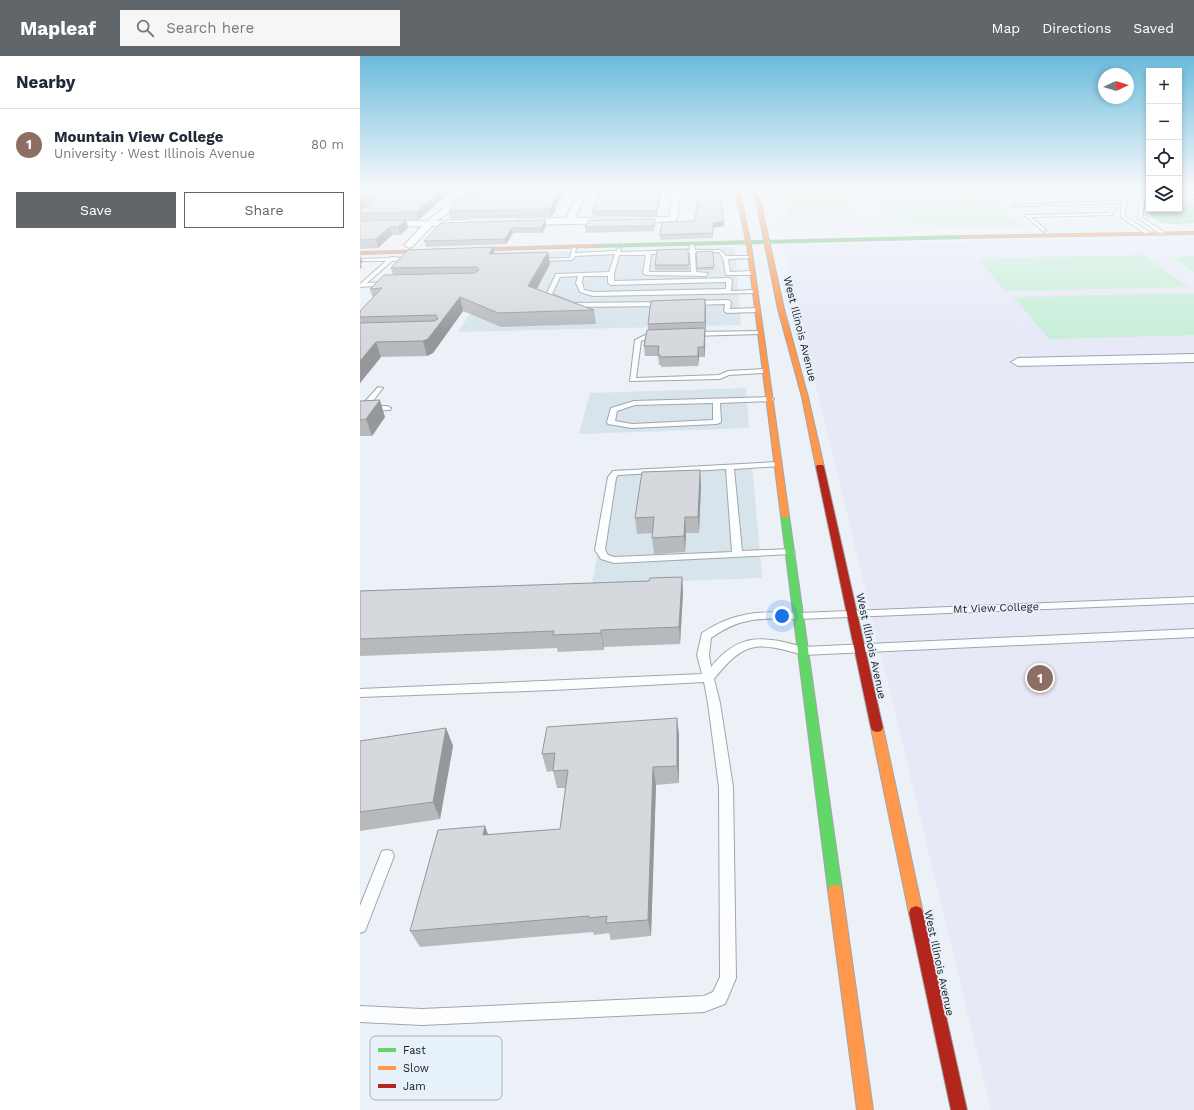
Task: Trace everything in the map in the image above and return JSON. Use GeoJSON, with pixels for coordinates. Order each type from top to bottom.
{"type":"FeatureCollection","features":[{"type":"Feature","properties":{"kind":"main road"},"geometry":{"type":"LineString","coordinates":[[766,239],[785,238]]}},
{"type":"Feature","properties":{"kind":"main road"},"geometry":{"type":"LineString","coordinates":[[360,246],[810,238]]}},
{"type":"Feature","properties":{"kind":"main road"},"geometry":{"type":"LineString","coordinates":[[360,253],[541,249],[618,251],[692,247],[748,239]]}},
{"type":"Feature","properties":{"kind":"main road","name":"West Illinois Avenue"},"geometry":{"type":"LineString","coordinates":[[748,239],[755,292],[769,309]]}},
{"type":"Feature","properties":{"kind":"main road","name":"West Illinois Avenue"},"geometry":{"type":"LineString","coordinates":[[766,239],[769,309],[801,397],[859,648],[959,1110]]}},
{"type":"Feature","properties":{"kind":"main road"},"geometry":{"type":"LineString","coordinates":[[402,252],[409,245]]}},
{"type":"Feature","properties":{"kind":"main road","name":"West Illinois Avenue"},"geometry":{"type":"LineString","coordinates":[[769,309],[760,332],[766,372],[773,398],[778,464],[865,1110]]}},
{"type":"Feature","properties":{"kind":"street"},"geometry":{"type":"LineString","coordinates":[[409,245],[415,238]]}},
{"type":"Feature","properties":{"kind":"street"},"geometry":{"type":"LineString","coordinates":[[1018,362],[1194,358]]}},
{"type":"Feature","properties":{"kind":"lane"},"geometry":{"type":"LineString","coordinates":[[600,305],[607,294],[611,283],[611,274],[618,251],[649,253],[692,247],[720,251],[725,258],[728,277],[727,311],[769,309]]}},
{"type":"Feature","properties":{"kind":"lane"},"geometry":{"type":"LineString","coordinates":[[692,247],[694,274]]}},
{"type":"Feature","properties":{"kind":"lane"},"geometry":{"type":"LineString","coordinates":[[362,286],[390,260],[402,252]]}},
{"type":"Feature","properties":{"kind":"lane"},"geometry":{"type":"LineString","coordinates":[[649,253],[646,273],[694,274],[728,277]]}},
{"type":"Feature","properties":{"kind":"lane"},"geometry":{"type":"LineString","coordinates":[[725,258],[750,257]]}},
{"type":"Feature","properties":{"kind":"lane"},"geometry":{"type":"LineString","coordinates":[[360,260],[421,259]]}},
{"type":"Feature","properties":{"kind":"lane"},"geometry":{"type":"LineString","coordinates":[[611,283],[728,277],[752,273]]}},
{"type":"Feature","properties":{"kind":"lane"},"geometry":{"type":"LineString","coordinates":[[611,274],[558,275],[549,295],[572,305],[672,304]]}},
{"type":"Feature","properties":{"kind":"lane"},"geometry":{"type":"LineString","coordinates":[[581,275],[579,283],[582,291],[607,294],[755,292]]}},
{"type":"Feature","properties":{"kind":"lane"},"geometry":{"type":"LineString","coordinates":[[362,286],[394,284]]}},
{"type":"Feature","properties":{"kind":"lane"},"geometry":{"type":"LineString","coordinates":[[688,303],[728,302]]}},
{"type":"Feature","properties":{"kind":"lane"},"geometry":{"type":"LineString","coordinates":[[682,334],[760,332]]}},
{"type":"Feature","properties":{"kind":"lane"},"geometry":{"type":"LineString","coordinates":[[667,335],[648,336],[638,340],[632,380],[720,377],[728,373],[766,372]]}},
{"type":"Feature","properties":{"kind":"lane"},"geometry":{"type":"LineString","coordinates":[[361,409],[380,388]]}},
{"type":"Feature","properties":{"kind":"lane"},"geometry":{"type":"LineString","coordinates":[[716,400],[717,422],[632,426],[611,422],[614,410],[634,403],[716,400],[773,398]]}},
{"type":"Feature","properties":{"kind":"lane"},"geometry":{"type":"LineString","coordinates":[[361,409],[387,408]]}},
{"type":"Feature","properties":{"kind":"lane"},"geometry":{"type":"LineString","coordinates":[[778,464],[616,473],[612,477],[600,550],[604,557],[614,560],[790,552]]}},
{"type":"Feature","properties":{"kind":"lane"},"geometry":{"type":"LineString","coordinates":[[730,466],[737,554]]}},
{"type":"Feature","properties":{"kind":"lane","name":"Mt View College"},"geometry":{"type":"LineString","coordinates":[[360,1014],[422,1017],[704,1004],[719,998],[728,978],[726,787],[714,703],[703,655],[706,636],[719,625],[737,618],[757,615],[799,616],[1194,600]]}},
{"type":"Feature","properties":{"kind":"lane"},"geometry":{"type":"LineString","coordinates":[[360,692],[553,686],[709,678],[722,660],[733,650],[745,644],[761,642],[778,643],[803,651],[1194,633]]}},
{"type":"Feature","properties":{"kind":"lane"},"geometry":{"type":"LineString","coordinates":[[360,926],[387,856]]}},
{"type":"Feature","properties":{"kind":"shaded area"},"geometry":{"type":"Polygon","coordinates":[[[1194,238],[1194,1110],[991,1110],[782,245],[1194,238]]]}},
{"type":"Feature","properties":{"kind":"shaded area"},"geometry":{"type":"Polygon","coordinates":[[[735,248],[741,325],[458,332],[509,253],[735,248]]]}},
{"type":"Feature","properties":{"kind":"shaded area"},"geometry":{"type":"Polygon","coordinates":[[[746,388],[749,428],[579,434],[590,393],[746,388]]]}},
{"type":"Feature","properties":{"kind":"shaded area"},"geometry":{"type":"Polygon","coordinates":[[[752,464],[762,578],[592,584],[613,470],[752,464]]]}},
{"type":"Feature","properties":{"kind":"green space"},"geometry":{"type":"Polygon","coordinates":[[[1144,255],[1188,287],[1005,291],[978,259],[1144,255]]]}},
{"type":"Feature","properties":{"kind":"green space"},"geometry":{"type":"Polygon","coordinates":[[[1194,256],[1194,272],[1171,257],[1194,256]]]}},
{"type":"Feature","properties":{"kind":"green space"},"geometry":{"type":"Polygon","coordinates":[[[1194,293],[1194,335],[1049,339],[1013,297],[1194,293]]]}},
{"type":"Feature","properties":{"kind":"building"},"geometry":{"type":"Polygon","coordinates":[[[360,238],[377,238],[376,239],[360,240],[360,238]]]}},
{"type":"Feature","properties":{"kind":"building"},"geometry":{"type":"Polygon","coordinates":[[[427,238],[506,238],[505,239],[424,241],[427,238]]]}},
{"type":"Feature","properties":{"kind":"building"},"geometry":{"type":"Polygon","coordinates":[[[493,247],[489,254],[548,252],[528,286],[594,310],[498,313],[460,297],[428,339],[423,341],[376,342],[360,361],[360,323],[434,321],[438,319],[436,315],[360,317],[360,311],[382,288],[370,289],[384,275],[475,273],[479,270],[477,267],[391,268],[408,250],[493,247]]]}},
{"type":"Feature","properties":{"kind":"building"},"geometry":{"type":"Polygon","coordinates":[[[688,249],[689,265],[655,265],[657,250],[688,249]]]}},
{"type":"Feature","properties":{"kind":"building"},"geometry":{"type":"Polygon","coordinates":[[[713,251],[714,267],[697,268],[696,252],[713,251]]]}},
{"type":"Feature","properties":{"kind":"building"},"geometry":{"type":"Polygon","coordinates":[[[705,299],[705,322],[648,324],[651,301],[705,299]]]}},
{"type":"Feature","properties":{"kind":"building"},"geometry":{"type":"Polygon","coordinates":[[[705,328],[704,347],[698,347],[698,356],[660,357],[660,355],[658,355],[659,346],[644,346],[647,330],[705,328]]]}},
{"type":"Feature","properties":{"kind":"building"},"geometry":{"type":"Polygon","coordinates":[[[380,400],[366,419],[360,420],[360,401],[380,400]]]}},
{"type":"Feature","properties":{"kind":"building"},"geometry":{"type":"Polygon","coordinates":[[[700,470],[698,517],[685,517],[684,536],[652,538],[654,517],[635,518],[642,472],[700,470]]]}},
{"type":"Feature","properties":{"kind":"building"},"geometry":{"type":"Polygon","coordinates":[[[682,577],[679,627],[601,630],[601,633],[553,635],[554,631],[360,639],[360,591],[649,581],[650,578],[682,577]]]}},
{"type":"Feature","properties":{"kind":"building"},"geometry":{"type":"Polygon","coordinates":[[[677,718],[677,766],[653,767],[648,920],[606,923],[607,916],[589,918],[589,916],[410,931],[438,830],[485,826],[483,835],[560,829],[568,770],[553,771],[555,753],[542,754],[547,727],[677,718]]]}},
{"type":"Feature","properties":{"kind":"building"},"geometry":{"type":"Polygon","coordinates":[[[446,728],[433,802],[360,812],[360,741],[446,728]]]}},
{"type":"Feature","properties":{"kind":"traffic: fast"},"geometry":{"type":"LineString","coordinates":[[595,246],[914,238]]}},
{"type":"Feature","properties":{"kind":"traffic: fast"},"geometry":{"type":"LineString","coordinates":[[785,516],[835,890]]}},
{"type":"Feature","properties":{"kind":"traffic: slow"},"geometry":{"type":"LineString","coordinates":[[748,238],[785,516]]}},
{"type":"Feature","properties":{"kind":"traffic: slow"},"geometry":{"type":"LineString","coordinates":[[766,238],[781,309],[805,397],[820,467]]}},
{"type":"Feature","properties":{"kind":"traffic: slow"},"geometry":{"type":"LineString","coordinates":[[360,253],[595,246]]}},
{"type":"Feature","properties":{"kind":"traffic: slow"},"geometry":{"type":"LineString","coordinates":[[877,728],[916,913]]}},
{"type":"Feature","properties":{"kind":"traffic: slow"},"geometry":{"type":"LineString","coordinates":[[835,890],[865,1110]]}},
{"type":"Feature","properties":{"kind":"traffic: jam"},"geometry":{"type":"LineString","coordinates":[[820,467],[877,728]]}},
{"type":"Feature","properties":{"kind":"traffic: jam"},"geometry":{"type":"LineString","coordinates":[[916,913],[959,1110]]}},
{"type":"Feature","properties":{"kind":"place","name":"Mountain View College"},"geometry":{"type":"Point","coordinates":[1040,678]}}]}
